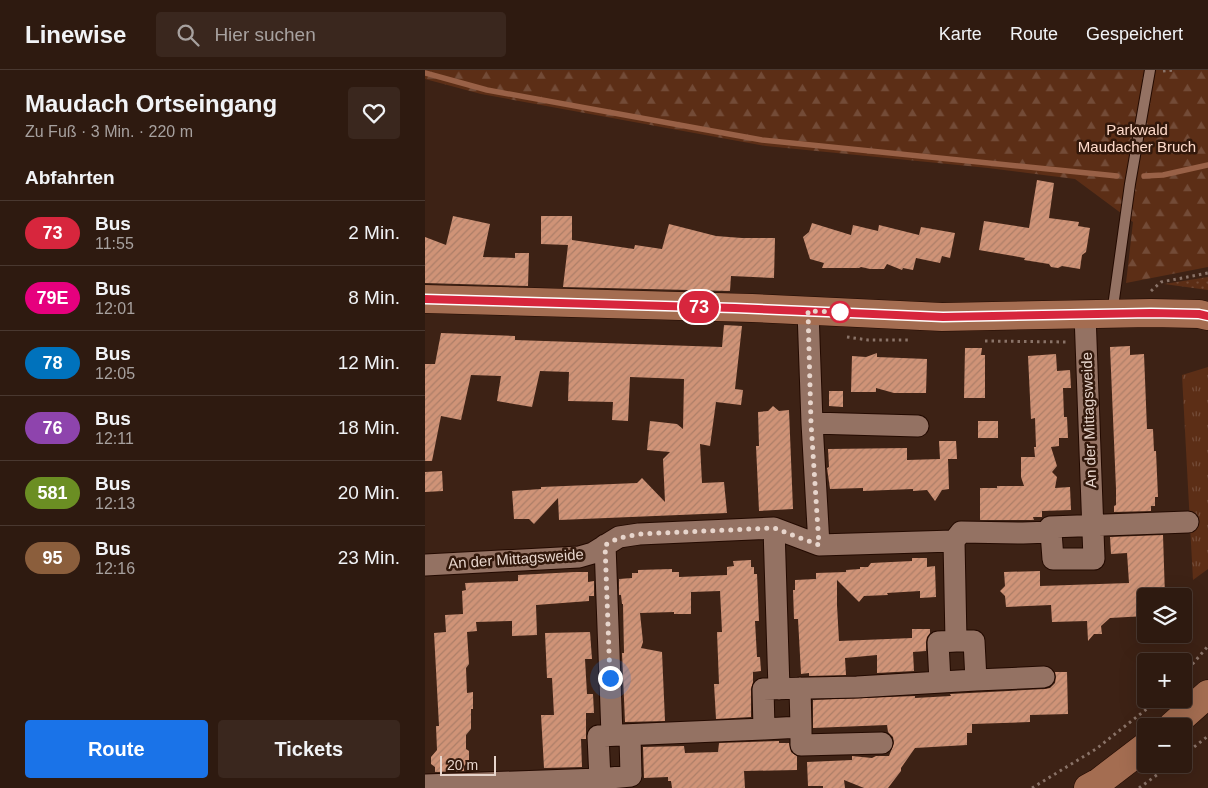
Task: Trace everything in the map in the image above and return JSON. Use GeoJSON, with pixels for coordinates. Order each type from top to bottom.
{"type":"FeatureCollection","features":[{"type":"Feature","properties":{"kind":"street"},"geometry":{"type":"LineString","coordinates":[[425,299],[943,317],[1151,313],[1199,314],[1208,316]]}},
{"type":"Feature","properties":{"kind":"street"},"geometry":{"type":"LineString","coordinates":[[808,311],[811,423],[819,545]]}},
{"type":"Feature","properties":{"kind":"street","name":"An der Mittagsweide"},"geometry":{"type":"LineString","coordinates":[[1085,314],[1093,526],[1094,559],[1053,559],[1050,527],[1093,526],[1188,522]]}},
{"type":"Feature","properties":{"kind":"street"},"geometry":{"type":"LineString","coordinates":[[811,423],[918,426]]}},
{"type":"Feature","properties":{"kind":"street"},"geometry":{"type":"LineString","coordinates":[[774,528],[789,688],[801,727],[801,745],[882,743]]}},
{"type":"Feature","properties":{"kind":"street","name":"An der Mittagsweide"},"geometry":{"type":"LineString","coordinates":[[425,565],[579,558],[593,553],[619,538],[639,534],[774,528],[819,545],[954,541],[961,532],[1051,532]]}},
{"type":"Feature","properties":{"kind":"street"},"geometry":{"type":"LineString","coordinates":[[954,541],[956,641]]}},
{"type":"Feature","properties":{"kind":"street","name":"An der Mittagsweide"},"geometry":{"type":"LineString","coordinates":[[425,785],[600,779],[631,776],[621,736],[605,545]]}},
{"type":"Feature","properties":{"kind":"street"},"geometry":{"type":"LineString","coordinates":[[940,682],[938,642],[974,641],[976,680]]}},
{"type":"Feature","properties":{"kind":"street"},"geometry":{"type":"LineString","coordinates":[[765,729],[763,688],[857,687],[1044,677]]}},
{"type":"Feature","properties":{"kind":"street"},"geometry":{"type":"LineString","coordinates":[[1181,718],[1208,694]]}},
{"type":"Feature","properties":{"kind":"street"},"geometry":{"type":"LineString","coordinates":[[600,779],[598,736],[801,727]]}},
{"type":"Feature","properties":{"kind":"street"},"geometry":{"type":"LineString","coordinates":[[1088,788],[1137,753]]}},
{"type":"Feature","properties":{"kind":"lane"},"geometry":{"type":"LineString","coordinates":[[1112,314],[1130,184],[1149,70]]}},
{"type":"Feature","properties":{"kind":"path"},"geometry":{"type":"LineString","coordinates":[[1151,290],[1161,282],[1208,274]]}},
{"type":"Feature","properties":{"kind":"path"},"geometry":{"type":"LineString","coordinates":[[1192,665],[1208,646]]}},
{"type":"Feature","properties":{"kind":"path"},"geometry":{"type":"LineString","coordinates":[[1032,788],[1096,749],[1148,708]]}},
{"type":"Feature","properties":{"kind":"path"},"geometry":{"type":"LineString","coordinates":[[1192,749],[1208,736]]}},
{"type":"Feature","properties":{"kind":"path"},"geometry":{"type":"LineString","coordinates":[[1139,788],[1160,773]]}},
{"type":"Feature","properties":{"kind":"green space","name":"Parkwald Maudacher Bruch"},"geometry":{"type":"Polygon","coordinates":[[[425,70],[1208,70],[1208,267],[1126,283],[1133,222],[1075,179],[988,168],[766,146],[481,94],[425,79],[425,70]]]}},
{"type":"Feature","properties":{"kind":"green space"},"geometry":{"type":"Polygon","coordinates":[[[1208,277],[1208,290],[1164,284],[1208,277]]]}},
{"type":"Feature","properties":{"kind":"green space"},"geometry":{"type":"Polygon","coordinates":[[[1208,367],[1208,569],[1193,580],[1182,375],[1208,367]]]}},
{"type":"Feature","properties":{"kind":"building"},"geometry":{"type":"Polygon","coordinates":[[[1037,180],[1054,183],[1049,218],[1079,222],[1078,226],[1090,228],[1086,252],[1082,255],[1080,269],[1062,266],[1058,268],[1051,267],[1049,264],[1024,260],[1025,258],[979,250],[984,221],[1029,228],[1037,180]]]}},
{"type":"Feature","properties":{"kind":"building"},"geometry":{"type":"Polygon","coordinates":[[[453,216],[490,224],[483,257],[515,258],[515,253],[529,253],[528,286],[425,283],[425,237],[446,245],[453,216]]]}},
{"type":"Feature","properties":{"kind":"building"},"geometry":{"type":"Polygon","coordinates":[[[541,216],[572,216],[572,240],[634,249],[635,245],[662,249],[669,224],[716,236],[775,238],[774,278],[731,276],[730,291],[563,287],[568,245],[541,244],[541,216]]]}},
{"type":"Feature","properties":{"kind":"building"},"geometry":{"type":"Polygon","coordinates":[[[812,223],[851,235],[853,225],[878,231],[879,225],[919,235],[921,227],[955,233],[950,258],[942,256],[940,263],[916,258],[913,270],[903,268],[902,270],[887,264],[884,269],[861,267],[822,268],[824,263],[810,259],[803,237],[809,232],[812,223]]]}},
{"type":"Feature","properties":{"kind":"building"},"geometry":{"type":"Polygon","coordinates":[[[724,325],[742,326],[735,389],[743,390],[741,405],[716,402],[710,446],[700,444],[702,483],[724,482],[727,513],[559,520],[558,498],[534,524],[529,519],[514,519],[512,491],[541,489],[541,487],[637,483],[642,478],[665,502],[663,459],[670,452],[647,450],[650,421],[677,424],[683,429],[684,379],[630,377],[628,421],[612,420],[613,402],[568,401],[569,372],[540,371],[532,407],[497,401],[501,376],[471,375],[461,420],[441,416],[432,461],[425,461],[425,364],[435,364],[441,333],[515,336],[515,340],[722,347],[724,325]]]}},
{"type":"Feature","properties":{"kind":"building"},"geometry":{"type":"Polygon","coordinates":[[[1130,346],[1130,355],[1144,354],[1147,429],[1153,429],[1158,497],[1155,497],[1155,506],[1151,506],[1151,511],[1114,512],[1116,489],[1110,347],[1130,346]]]}},
{"type":"Feature","properties":{"kind":"building"},"geometry":{"type":"Polygon","coordinates":[[[965,348],[982,348],[981,355],[985,355],[985,398],[964,398],[965,348]]]}},
{"type":"Feature","properties":{"kind":"building"},"geometry":{"type":"Polygon","coordinates":[[[877,353],[877,357],[927,359],[926,393],[894,393],[876,388],[876,392],[851,392],[852,356],[866,357],[877,353]]]}},
{"type":"Feature","properties":{"kind":"building"},"geometry":{"type":"Polygon","coordinates":[[[1056,354],[1057,371],[1070,370],[1071,388],[1063,388],[1064,417],[1067,417],[1068,438],[1059,438],[1059,446],[1051,447],[1057,466],[1052,472],[1057,477],[1055,488],[1070,487],[1071,510],[1042,511],[1042,517],[1033,517],[1034,520],[980,520],[980,488],[1024,486],[1021,477],[1021,457],[1035,457],[1034,447],[1036,447],[1035,418],[1031,419],[1028,356],[1056,354]]]}},
{"type":"Feature","properties":{"kind":"building"},"geometry":{"type":"Polygon","coordinates":[[[829,391],[843,391],[843,407],[829,406],[829,391]]]}},
{"type":"Feature","properties":{"kind":"building"},"geometry":{"type":"Polygon","coordinates":[[[773,406],[779,411],[789,410],[793,509],[759,511],[756,446],[759,446],[758,412],[768,411],[773,406]]]}},
{"type":"Feature","properties":{"kind":"building"},"geometry":{"type":"Polygon","coordinates":[[[978,421],[998,421],[998,438],[978,438],[978,421]]]}},
{"type":"Feature","properties":{"kind":"building"},"geometry":{"type":"Polygon","coordinates":[[[939,441],[956,441],[957,459],[948,459],[949,489],[942,490],[935,501],[927,490],[863,491],[863,488],[830,489],[827,468],[829,467],[828,449],[907,448],[907,460],[940,459],[939,441]]]}},
{"type":"Feature","properties":{"kind":"building"},"geometry":{"type":"Polygon","coordinates":[[[442,471],[443,491],[425,492],[425,472],[442,471]]]}},
{"type":"Feature","properties":{"kind":"building"},"geometry":{"type":"Polygon","coordinates":[[[1163,535],[1165,588],[1137,588],[1137,616],[1110,618],[1101,626],[1102,634],[1094,634],[1088,641],[1087,621],[1052,622],[1051,605],[1006,607],[1005,596],[1000,591],[1005,586],[1004,572],[1040,571],[1040,586],[1129,583],[1127,553],[1111,554],[1110,537],[1163,535]]]}},
{"type":"Feature","properties":{"kind":"building"},"geometry":{"type":"Polygon","coordinates":[[[912,558],[927,558],[927,567],[935,566],[936,597],[920,598],[920,591],[887,593],[888,595],[864,596],[859,602],[837,580],[837,605],[839,641],[912,638],[912,629],[930,629],[926,642],[926,651],[913,652],[914,671],[877,673],[877,655],[845,658],[846,675],[809,676],[809,673],[801,674],[798,619],[794,619],[793,590],[795,590],[795,580],[816,579],[816,573],[846,572],[846,570],[868,567],[871,563],[912,561],[912,558]]]}},
{"type":"Feature","properties":{"kind":"building"},"geometry":{"type":"Polygon","coordinates":[[[751,560],[754,574],[757,574],[759,621],[755,621],[757,657],[760,657],[761,671],[753,672],[751,717],[716,719],[714,684],[719,684],[717,632],[722,632],[720,591],[691,592],[691,614],[674,614],[674,612],[640,613],[643,642],[641,648],[662,652],[665,721],[625,722],[622,653],[624,653],[623,604],[621,595],[619,595],[619,579],[632,578],[632,573],[638,573],[638,570],[672,569],[672,572],[679,572],[679,577],[727,575],[727,567],[734,566],[733,561],[751,560]]]}},
{"type":"Feature","properties":{"kind":"building"},"geometry":{"type":"Polygon","coordinates":[[[588,572],[588,582],[594,581],[594,596],[589,596],[589,601],[536,605],[537,635],[512,636],[512,621],[476,622],[477,631],[467,632],[469,664],[466,668],[467,693],[473,692],[471,729],[466,735],[466,749],[469,751],[469,761],[464,766],[464,771],[435,772],[435,767],[431,764],[431,757],[437,750],[436,726],[439,726],[434,633],[446,632],[445,615],[463,614],[462,591],[466,590],[465,583],[518,581],[518,575],[588,572]]]}},
{"type":"Feature","properties":{"kind":"building"},"geometry":{"type":"Polygon","coordinates":[[[590,632],[592,659],[585,659],[587,694],[593,694],[594,713],[586,713],[586,739],[581,739],[582,767],[544,768],[541,715],[554,715],[552,678],[547,678],[545,633],[590,632]]]}},
{"type":"Feature","properties":{"kind":"building"},"geometry":{"type":"Polygon","coordinates":[[[1055,672],[1067,672],[1068,714],[1030,715],[1030,722],[972,724],[972,733],[967,733],[967,745],[915,748],[888,788],[864,788],[844,780],[845,788],[808,786],[807,762],[852,760],[852,756],[872,758],[876,756],[889,756],[894,743],[893,737],[888,732],[887,725],[813,728],[813,700],[915,696],[915,698],[951,696],[950,694],[1045,689],[1050,688],[1055,683],[1055,672]]]}},
{"type":"Feature","properties":{"kind":"building"},"geometry":{"type":"Polygon","coordinates":[[[779,741],[779,743],[789,743],[791,752],[797,756],[797,770],[744,771],[745,788],[672,788],[668,777],[644,778],[643,747],[684,746],[685,753],[718,752],[719,743],[779,741]]]}},
{"type":"Feature","properties":{"kind":"waterway"},"geometry":{"type":"LineString","coordinates":[[425,73],[487,90],[762,140],[1117,176]]}},
{"type":"Feature","properties":{"kind":"waterway"},"geometry":{"type":"LineString","coordinates":[[1144,176],[1163,175],[1208,165]]}},
{"type":"Feature","properties":{"kind":"bus line","name":"73"},"geometry":{"type":"LineString","coordinates":[[425,299],[735,308],[943,317],[1151,313],[1199,314],[1208,316]]}},
{"type":"Feature","properties":{"kind":"route"},"geometry":{"type":"LineString","coordinates":[[610,678],[605,545],[619,538],[639,534],[774,528],[819,545],[811,423],[808,311],[846,312],[840,312]]}}]}
